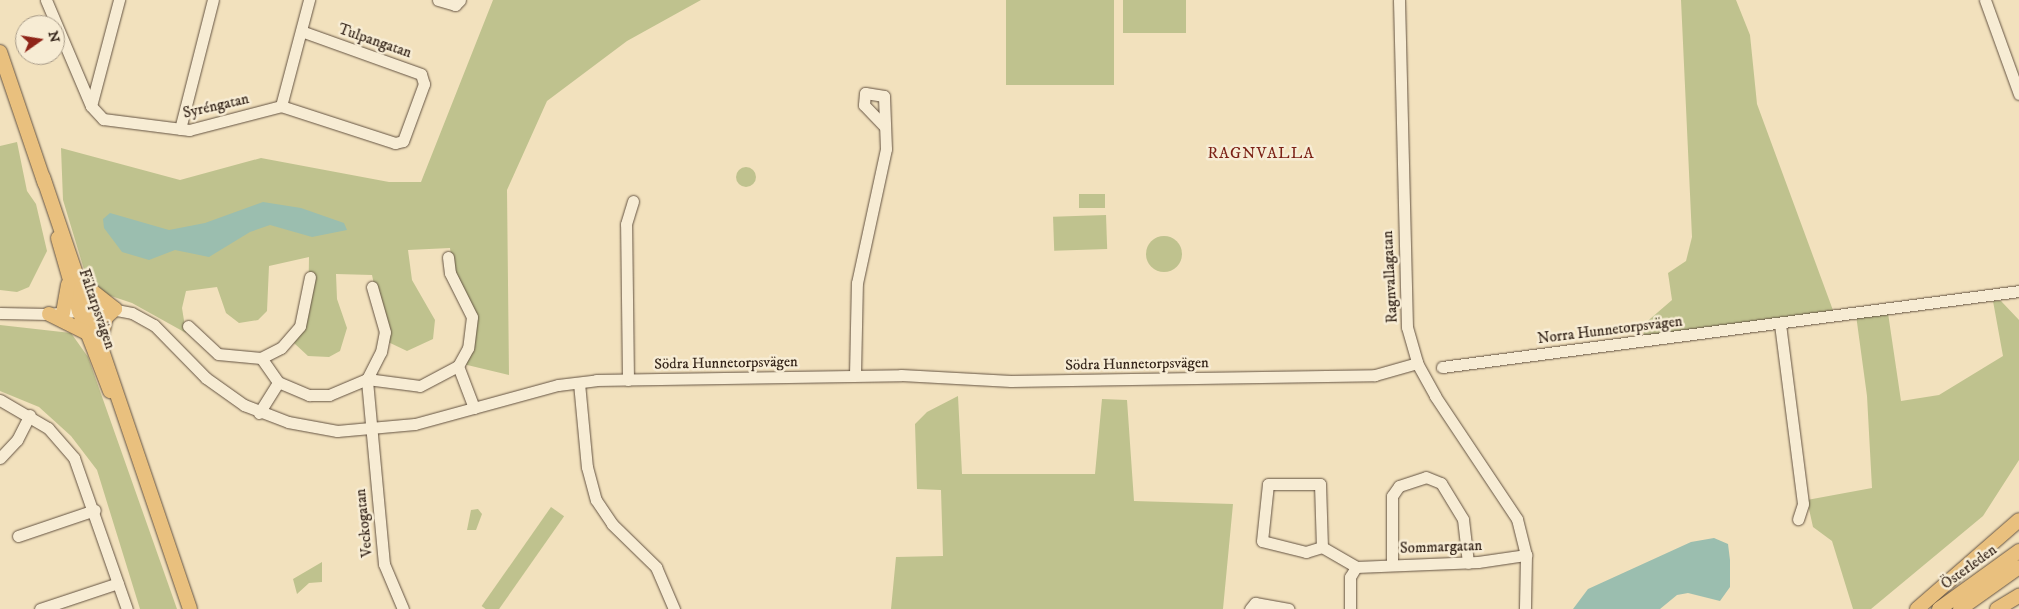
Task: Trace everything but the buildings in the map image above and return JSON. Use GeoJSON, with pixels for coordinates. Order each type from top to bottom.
{"type":"FeatureCollection","features":[{"type":"Feature","properties":{"kind":"main road","name":"Fältarpsvägen"},"geometry":{"type":"LineString","coordinates":[[0,52],[43,176],[75,282],[85,310],[101,339],[134,448],[190,609]]}},
{"type":"Feature","properties":{"kind":"main road"},"geometry":{"type":"LineString","coordinates":[[87,333],[56,313],[75,282],[115,308],[106,317],[101,339]]}},
{"type":"Feature","properties":{"kind":"main road","name":"Fältarpsvägen"},"geometry":{"type":"LineString","coordinates":[[85,310],[87,333],[134,448]]}},
{"type":"Feature","properties":{"kind":"main road"},"geometry":{"type":"LineString","coordinates":[[1917,609],[2019,520]]}},
{"type":"Feature","properties":{"kind":"main road","name":"Österleden"},"geometry":{"type":"LineString","coordinates":[[1939,609],[2019,551]]}},
{"type":"Feature","properties":{"kind":"main road","name":"Österleden"},"geometry":{"type":"LineString","coordinates":[[1960,609],[2019,567]]}},
{"type":"Feature","properties":{"kind":"main road"},"geometry":{"type":"LineString","coordinates":[[1997,609],[2019,596]]}},
{"type":"Feature","properties":{"kind":"street"},"geometry":{"type":"LineString","coordinates":[[46,0],[91,106]]}},
{"type":"Feature","properties":{"kind":"street"},"geometry":{"type":"LineString","coordinates":[[91,106],[119,0]]}},
{"type":"Feature","properties":{"kind":"street"},"geometry":{"type":"LineString","coordinates":[[180,130],[213,0]]}},
{"type":"Feature","properties":{"kind":"street"},"geometry":{"type":"LineString","coordinates":[[281,106],[309,0]]}},
{"type":"Feature","properties":{"kind":"street"},"geometry":{"type":"LineString","coordinates":[[438,0],[453,5],[460,0]]}},
{"type":"Feature","properties":{"kind":"street","name":"Ragnvallagatan"},"geometry":{"type":"LineString","coordinates":[[1399,0],[1403,299],[1417,362],[1434,396],[1510,503],[1526,555],[1525,609]]}},
{"type":"Feature","properties":{"kind":"street"},"geometry":{"type":"LineString","coordinates":[[1985,0],[2019,94]]}},
{"type":"Feature","properties":{"kind":"street","name":"Tulpangatan"},"geometry":{"type":"LineString","coordinates":[[281,106],[399,143],[404,139],[424,84],[418,72],[301,32]]}},
{"type":"Feature","properties":{"kind":"street","name":"Syréngatan"},"geometry":{"type":"LineString","coordinates":[[91,106],[98,117],[180,130],[281,106]]}},
{"type":"Feature","properties":{"kind":"street"},"geometry":{"type":"LineString","coordinates":[[855,376],[857,283],[884,172],[885,127]]}},
{"type":"Feature","properties":{"kind":"street"},"geometry":{"type":"LineString","coordinates":[[628,380],[626,224],[633,201]]}},
{"type":"Feature","properties":{"kind":"street"},"geometry":{"type":"LineString","coordinates":[[261,358],[278,382],[310,395],[330,396],[367,379],[420,386],[458,366],[468,348],[472,317],[450,274],[448,257]]}},
{"type":"Feature","properties":{"kind":"street"},"geometry":{"type":"LineString","coordinates":[[188,326],[218,354],[261,358],[281,348],[300,326],[310,277]]}},
{"type":"Feature","properties":{"kind":"street"},"geometry":{"type":"LineString","coordinates":[[372,288],[385,332],[367,379],[372,431]]}},
{"type":"Feature","properties":{"kind":"street","name":"Norra Hunnetorpsvägen"},"geometry":{"type":"LineString","coordinates":[[1442,367],[1780,324],[2019,291]]}},
{"type":"Feature","properties":{"kind":"street","name":"Södra Hunnetorpsvägen"},"geometry":{"type":"LineString","coordinates":[[0,313],[56,313],[115,308],[154,325],[219,388],[259,413],[316,428],[372,431],[579,383],[628,380],[855,376],[1011,381],[1376,375],[1417,362]]}},
{"type":"Feature","properties":{"kind":"street"},"geometry":{"type":"LineString","coordinates":[[1780,324],[1803,504],[1798,520]]}},
{"type":"Feature","properties":{"kind":"street"},"geometry":{"type":"LineString","coordinates":[[458,366],[474,408]]}},
{"type":"Feature","properties":{"kind":"street"},"geometry":{"type":"LineString","coordinates":[[259,413],[278,382]]}},
{"type":"Feature","properties":{"kind":"street"},"geometry":{"type":"LineString","coordinates":[[579,383],[587,467],[596,500],[612,524],[656,568],[674,609]]}},
{"type":"Feature","properties":{"kind":"street"},"geometry":{"type":"LineString","coordinates":[[0,400],[30,415],[74,458],[95,510],[127,609]]}},
{"type":"Feature","properties":{"kind":"street"},"geometry":{"type":"LineString","coordinates":[[0,458],[5,446],[30,415]]}},
{"type":"Feature","properties":{"kind":"street","name":"Veckogatan"},"geometry":{"type":"LineString","coordinates":[[372,431],[384,564],[403,609]]}},
{"type":"Feature","properties":{"kind":"street"},"geometry":{"type":"LineString","coordinates":[[1392,563],[1392,496],[1399,486],[1426,477],[1441,483],[1463,519],[1468,563]]}},
{"type":"Feature","properties":{"kind":"street"},"geometry":{"type":"LineString","coordinates":[[1322,547],[1320,484],[1268,484],[1262,541],[1306,552],[1322,547],[1356,567],[1350,577],[1350,609]]}},
{"type":"Feature","properties":{"kind":"street"},"geometry":{"type":"LineString","coordinates":[[18,536],[95,510]]}},
{"type":"Feature","properties":{"kind":"street","name":"Sommargatan"},"geometry":{"type":"LineString","coordinates":[[1356,567],[1392,563],[1468,563],[1526,555]]}},
{"type":"Feature","properties":{"kind":"street"},"geometry":{"type":"LineString","coordinates":[[40,609],[118,583]]}},
{"type":"Feature","properties":{"kind":"street"},"geometry":{"type":"LineString","coordinates":[[1250,609],[1255,602],[1288,609]]}},
{"type":"Feature","properties":{"kind":"green space"},"geometry":{"type":"Polygon","coordinates":[[[493,0],[701,0],[627,41],[547,101],[507,190],[509,375],[463,364],[472,306],[453,270],[450,248],[408,250],[412,280],[435,320],[433,339],[407,351],[386,341],[372,275],[336,274],[337,299],[347,328],[340,351],[329,357],[308,356],[294,343],[308,317],[309,257],[269,266],[267,311],[258,320],[239,323],[226,313],[217,287],[186,291],[182,308],[186,333],[132,303],[99,292],[86,276],[63,200],[61,148],[180,180],[261,158],[389,182],[421,182],[493,0]]]}},
{"type":"Feature","properties":{"kind":"green space"},"geometry":{"type":"Polygon","coordinates":[[[1006,0],[1114,0],[1114,85],[1006,85],[1006,0]]]}},
{"type":"Feature","properties":{"kind":"green space"},"geometry":{"type":"Polygon","coordinates":[[[1123,0],[1186,0],[1186,33],[1123,33],[1123,0]]]}},
{"type":"Feature","properties":{"kind":"green space"},"geometry":{"type":"Polygon","coordinates":[[[1681,0],[1736,0],[1750,35],[1757,104],[1834,313],[1644,336],[1643,325],[1672,300],[1668,273],[1686,261],[1692,237],[1681,0]]]}},
{"type":"Feature","properties":{"kind":"green space"},"geometry":{"type":"Polygon","coordinates":[[[17,142],[27,191],[36,204],[47,251],[29,287],[17,292],[0,290],[0,146],[17,142]]]}},
{"type":"Feature","properties":{"kind":"green space"},"geometry":{"type":"Polygon","coordinates":[[[742,167],[750,167],[756,173],[756,181],[750,187],[742,187],[736,181],[736,173],[742,167]]]}},
{"type":"Feature","properties":{"kind":"green space"},"geometry":{"type":"Polygon","coordinates":[[[1079,194],[1105,194],[1105,208],[1079,208],[1079,194]]]}},
{"type":"Feature","properties":{"kind":"green space"},"geometry":{"type":"Polygon","coordinates":[[[1106,215],[1107,249],[1054,251],[1053,217],[1106,215]]]}},
{"type":"Feature","properties":{"kind":"green space"},"geometry":{"type":"Polygon","coordinates":[[[1164,236],[1171,237],[1177,241],[1181,247],[1181,261],[1177,267],[1171,271],[1164,272],[1157,271],[1151,267],[1147,261],[1146,254],[1147,247],[1151,241],[1157,237],[1164,236]]]}},
{"type":"Feature","properties":{"kind":"green space"},"geometry":{"type":"Polygon","coordinates":[[[1993,301],[2001,301],[2019,320],[2019,460],[1983,516],[1871,609],[1853,609],[1832,541],[1813,527],[1807,500],[1872,488],[1867,396],[1856,315],[1888,313],[1901,401],[1939,395],[2003,356],[1993,301]]]}},
{"type":"Feature","properties":{"kind":"green space"},"geometry":{"type":"Polygon","coordinates":[[[0,325],[71,333],[88,357],[177,609],[140,609],[97,470],[71,436],[39,407],[0,391],[0,325]]]}},
{"type":"Feature","properties":{"kind":"green space"},"geometry":{"type":"Polygon","coordinates":[[[958,396],[962,474],[1095,474],[1102,399],[1127,400],[1134,501],[1233,504],[1223,609],[891,609],[896,557],[943,556],[941,490],[917,489],[915,424],[927,412],[958,396]]]}},
{"type":"Feature","properties":{"kind":"green space"},"geometry":{"type":"Polygon","coordinates":[[[551,507],[564,516],[499,609],[486,609],[482,606],[551,507]]]}},
{"type":"Feature","properties":{"kind":"green space"},"geometry":{"type":"Polygon","coordinates":[[[478,509],[482,514],[476,530],[467,530],[471,510],[478,509]]]}},
{"type":"Feature","properties":{"kind":"green space"},"geometry":{"type":"Polygon","coordinates":[[[322,562],[322,582],[309,583],[297,594],[293,579],[322,562]]]}},
{"type":"Feature","properties":{"kind":"shaded area"},"geometry":{"type":"Polygon","coordinates":[[[263,202],[301,208],[344,223],[347,230],[312,237],[270,225],[250,232],[209,257],[175,250],[149,260],[122,252],[104,228],[103,219],[110,213],[169,230],[205,223],[263,202]]]}},
{"type":"Feature","properties":{"kind":"shaded area"},"geometry":{"type":"Polygon","coordinates":[[[1714,538],[1728,544],[1730,560],[1730,587],[1720,601],[1688,593],[1677,595],[1660,609],[1573,609],[1588,589],[1691,542],[1714,538]]]}},
{"type":"Feature","properties":{"kind":"district","name":"RAGNVALLA"},"geometry":{"type":"Point","coordinates":[1261,153]}}]}
